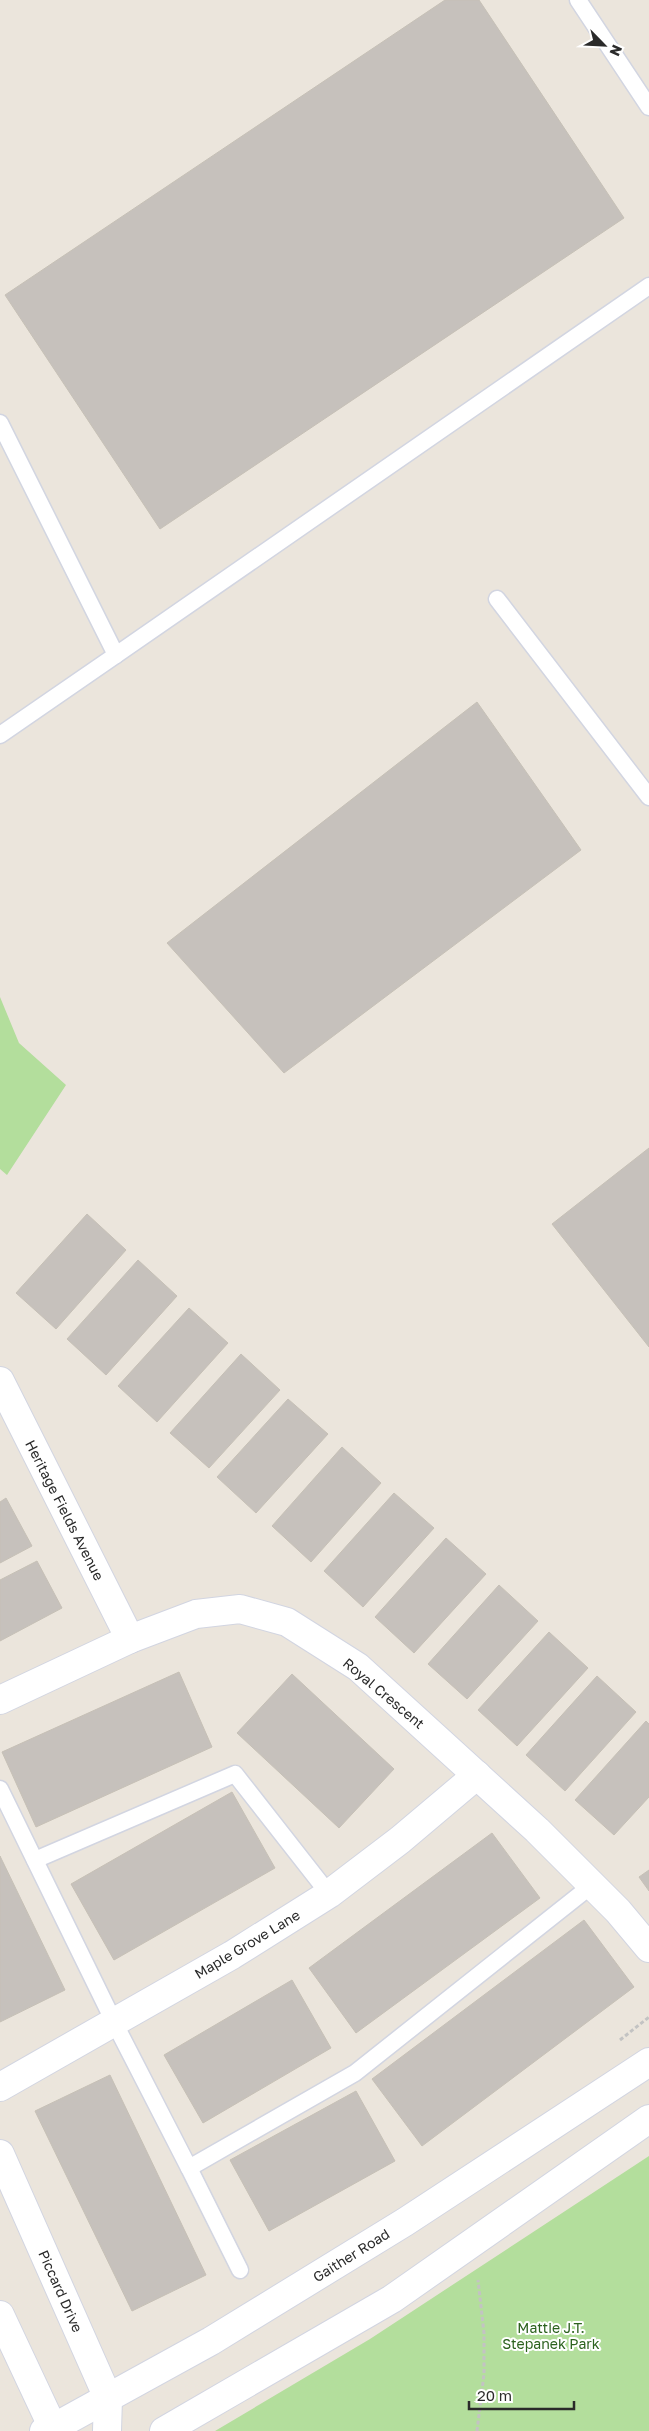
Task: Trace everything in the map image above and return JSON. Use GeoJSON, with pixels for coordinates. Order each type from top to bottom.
{"type":"FeatureCollection","features":[{"type":"Feature","properties":{"kind":"street","name":"Heritage Fields Avenue"},"geometry":{"type":"LineString","coordinates":[[0,1381],[130,1639]]}},
{"type":"Feature","properties":{"kind":"street","name":"Royal Crescent"},"geometry":{"type":"LineString","coordinates":[[0,1700],[130,1639],[196,1614],[240,1609],[288,1622],[358,1667],[537,1830],[618,1911],[649,1948]]}},
{"type":"Feature","properties":{"kind":"street","name":"Maple Grove Lane"},"geometry":{"type":"LineString","coordinates":[[0,2087],[232,1955],[328,1894],[400,1840],[477,1776]]}},
{"type":"Feature","properties":{"kind":"street","name":"Gaither Road"},"geometry":{"type":"LineString","coordinates":[[51,2430],[211,2341],[405,2222],[649,2062]]}},
{"type":"Feature","properties":{"kind":"street"},"geometry":{"type":"LineString","coordinates":[[164,2431],[392,2299],[649,2119]]}},
{"type":"Feature","properties":{"kind":"street","name":"Piccard Drive"},"geometry":{"type":"LineString","coordinates":[[0,2154],[108,2398],[106,2431]]}},
{"type":"Feature","properties":{"kind":"street"},"geometry":{"type":"LineString","coordinates":[[0,2315],[51,2430]]}},
{"type":"Feature","properties":{"kind":"lane"},"geometry":{"type":"LineString","coordinates":[[578,0],[649,107]]}},
{"type":"Feature","properties":{"kind":"lane"},"geometry":{"type":"LineString","coordinates":[[0,735],[649,286]]}},
{"type":"Feature","properties":{"kind":"lane"},"geometry":{"type":"LineString","coordinates":[[0,423],[116,655]]}},
{"type":"Feature","properties":{"kind":"lane"},"geometry":{"type":"LineString","coordinates":[[497,599],[649,797]]}},
{"type":"Feature","properties":{"kind":"lane"},"geometry":{"type":"LineString","coordinates":[[35,1860],[235,1774],[328,1894]]}},
{"type":"Feature","properties":{"kind":"lane"},"geometry":{"type":"LineString","coordinates":[[0,1789],[114,2022],[240,2270]]}},
{"type":"Feature","properties":{"kind":"lane"},"geometry":{"type":"LineString","coordinates":[[189,2168],[355,2073],[592,1885]]}},
{"type":"Feature","properties":{"kind":"path"},"geometry":{"type":"LineString","coordinates":[[477,2431],[484,2374],[484,2334],[478,2280]]}},
{"type":"Feature","properties":{"kind":"green space"},"geometry":{"type":"Polygon","coordinates":[[[0,997],[19,1043],[66,1085],[7,1175],[0,1169],[0,997]]]}},
{"type":"Feature","properties":{"kind":"green space","name":"Mattie J.T. Stepanek Park"},"geometry":{"type":"Polygon","coordinates":[[[649,2156],[649,2431],[215,2431],[370,2339],[649,2156]]]}},
{"type":"Feature","properties":{"kind":"building"},"geometry":{"type":"Polygon","coordinates":[[[445,0],[479,0],[624,218],[160,529],[5,295],[445,0]]]}},
{"type":"Feature","properties":{"kind":"building"},"geometry":{"type":"Polygon","coordinates":[[[477,702],[581,850],[284,1073],[167,943],[477,702]]]}},
{"type":"Feature","properties":{"kind":"building"},"geometry":{"type":"Polygon","coordinates":[[[649,1148],[649,1347],[552,1224],[649,1148]]]}},
{"type":"Feature","properties":{"kind":"building"},"geometry":{"type":"Polygon","coordinates":[[[87,1214],[126,1250],[56,1329],[16,1293],[87,1214]]]}},
{"type":"Feature","properties":{"kind":"building"},"geometry":{"type":"Polygon","coordinates":[[[138,1260],[177,1296],[106,1375],[67,1339],[138,1260]]]}},
{"type":"Feature","properties":{"kind":"building"},"geometry":{"type":"Polygon","coordinates":[[[189,1308],[228,1343],[157,1422],[118,1386],[189,1308]]]}},
{"type":"Feature","properties":{"kind":"building"},"geometry":{"type":"Polygon","coordinates":[[[241,1354],[280,1390],[209,1468],[170,1433],[241,1354]]]}},
{"type":"Feature","properties":{"kind":"building"},"geometry":{"type":"Polygon","coordinates":[[[288,1399],[328,1434],[256,1513],[217,1477],[288,1399]]]}},
{"type":"Feature","properties":{"kind":"building"},"geometry":{"type":"Polygon","coordinates":[[[342,1447],[381,1483],[311,1562],[272,1526],[342,1447]]]}},
{"type":"Feature","properties":{"kind":"building"},"geometry":{"type":"Polygon","coordinates":[[[394,1493],[434,1528],[363,1607],[324,1571],[394,1493]]]}},
{"type":"Feature","properties":{"kind":"building"},"geometry":{"type":"Polygon","coordinates":[[[6,1498],[32,1546],[0,1563],[0,1502],[6,1498]]]}},
{"type":"Feature","properties":{"kind":"building"},"geometry":{"type":"Polygon","coordinates":[[[446,1538],[486,1574],[414,1653],[375,1617],[446,1538]]]}},
{"type":"Feature","properties":{"kind":"building"},"geometry":{"type":"Polygon","coordinates":[[[37,1561],[62,1608],[0,1641],[0,1580],[37,1561]]]}},
{"type":"Feature","properties":{"kind":"building"},"geometry":{"type":"Polygon","coordinates":[[[499,1585],[538,1621],[467,1699],[428,1664],[499,1585]]]}},
{"type":"Feature","properties":{"kind":"building"},"geometry":{"type":"Polygon","coordinates":[[[549,1632],[588,1668],[517,1746],[478,1710],[549,1632]]]}},
{"type":"Feature","properties":{"kind":"building"},"geometry":{"type":"Polygon","coordinates":[[[179,1672],[212,1747],[36,1827],[2,1752],[179,1672]]]}},
{"type":"Feature","properties":{"kind":"building"},"geometry":{"type":"Polygon","coordinates":[[[292,1674],[394,1769],[339,1828],[237,1733],[292,1674]]]}},
{"type":"Feature","properties":{"kind":"building"},"geometry":{"type":"Polygon","coordinates":[[[597,1676],[636,1712],[565,1791],[526,1755],[597,1676]]]}},
{"type":"Feature","properties":{"kind":"building"},"geometry":{"type":"Polygon","coordinates":[[[646,1721],[649,1724],[649,1797],[614,1835],[575,1800],[646,1721]]]}},
{"type":"Feature","properties":{"kind":"building"},"geometry":{"type":"Polygon","coordinates":[[[232,1792],[275,1868],[114,1960],[71,1884],[232,1792]]]}},
{"type":"Feature","properties":{"kind":"building"},"geometry":{"type":"Polygon","coordinates":[[[492,1833],[540,1898],[356,2033],[309,1968],[492,1833]]]}},
{"type":"Feature","properties":{"kind":"building"},"geometry":{"type":"Polygon","coordinates":[[[0,1856],[65,1990],[0,2022],[0,1856]]]}},
{"type":"Feature","properties":{"kind":"building"},"geometry":{"type":"Polygon","coordinates":[[[649,1870],[649,1891],[639,1877],[649,1870]]]}},
{"type":"Feature","properties":{"kind":"building"},"geometry":{"type":"Polygon","coordinates":[[[584,1920],[634,1987],[422,2146],[372,2079],[584,1920]]]}},
{"type":"Feature","properties":{"kind":"building"},"geometry":{"type":"Polygon","coordinates":[[[292,1980],[331,2048],[203,2123],[164,2055],[292,1980]]]}},
{"type":"Feature","properties":{"kind":"building"},"geometry":{"type":"Polygon","coordinates":[[[110,2075],[206,2275],[132,2311],[35,2111],[110,2075]]]}},
{"type":"Feature","properties":{"kind":"building"},"geometry":{"type":"Polygon","coordinates":[[[356,2091],[395,2161],[269,2231],[230,2160],[356,2091]]]}}]}
